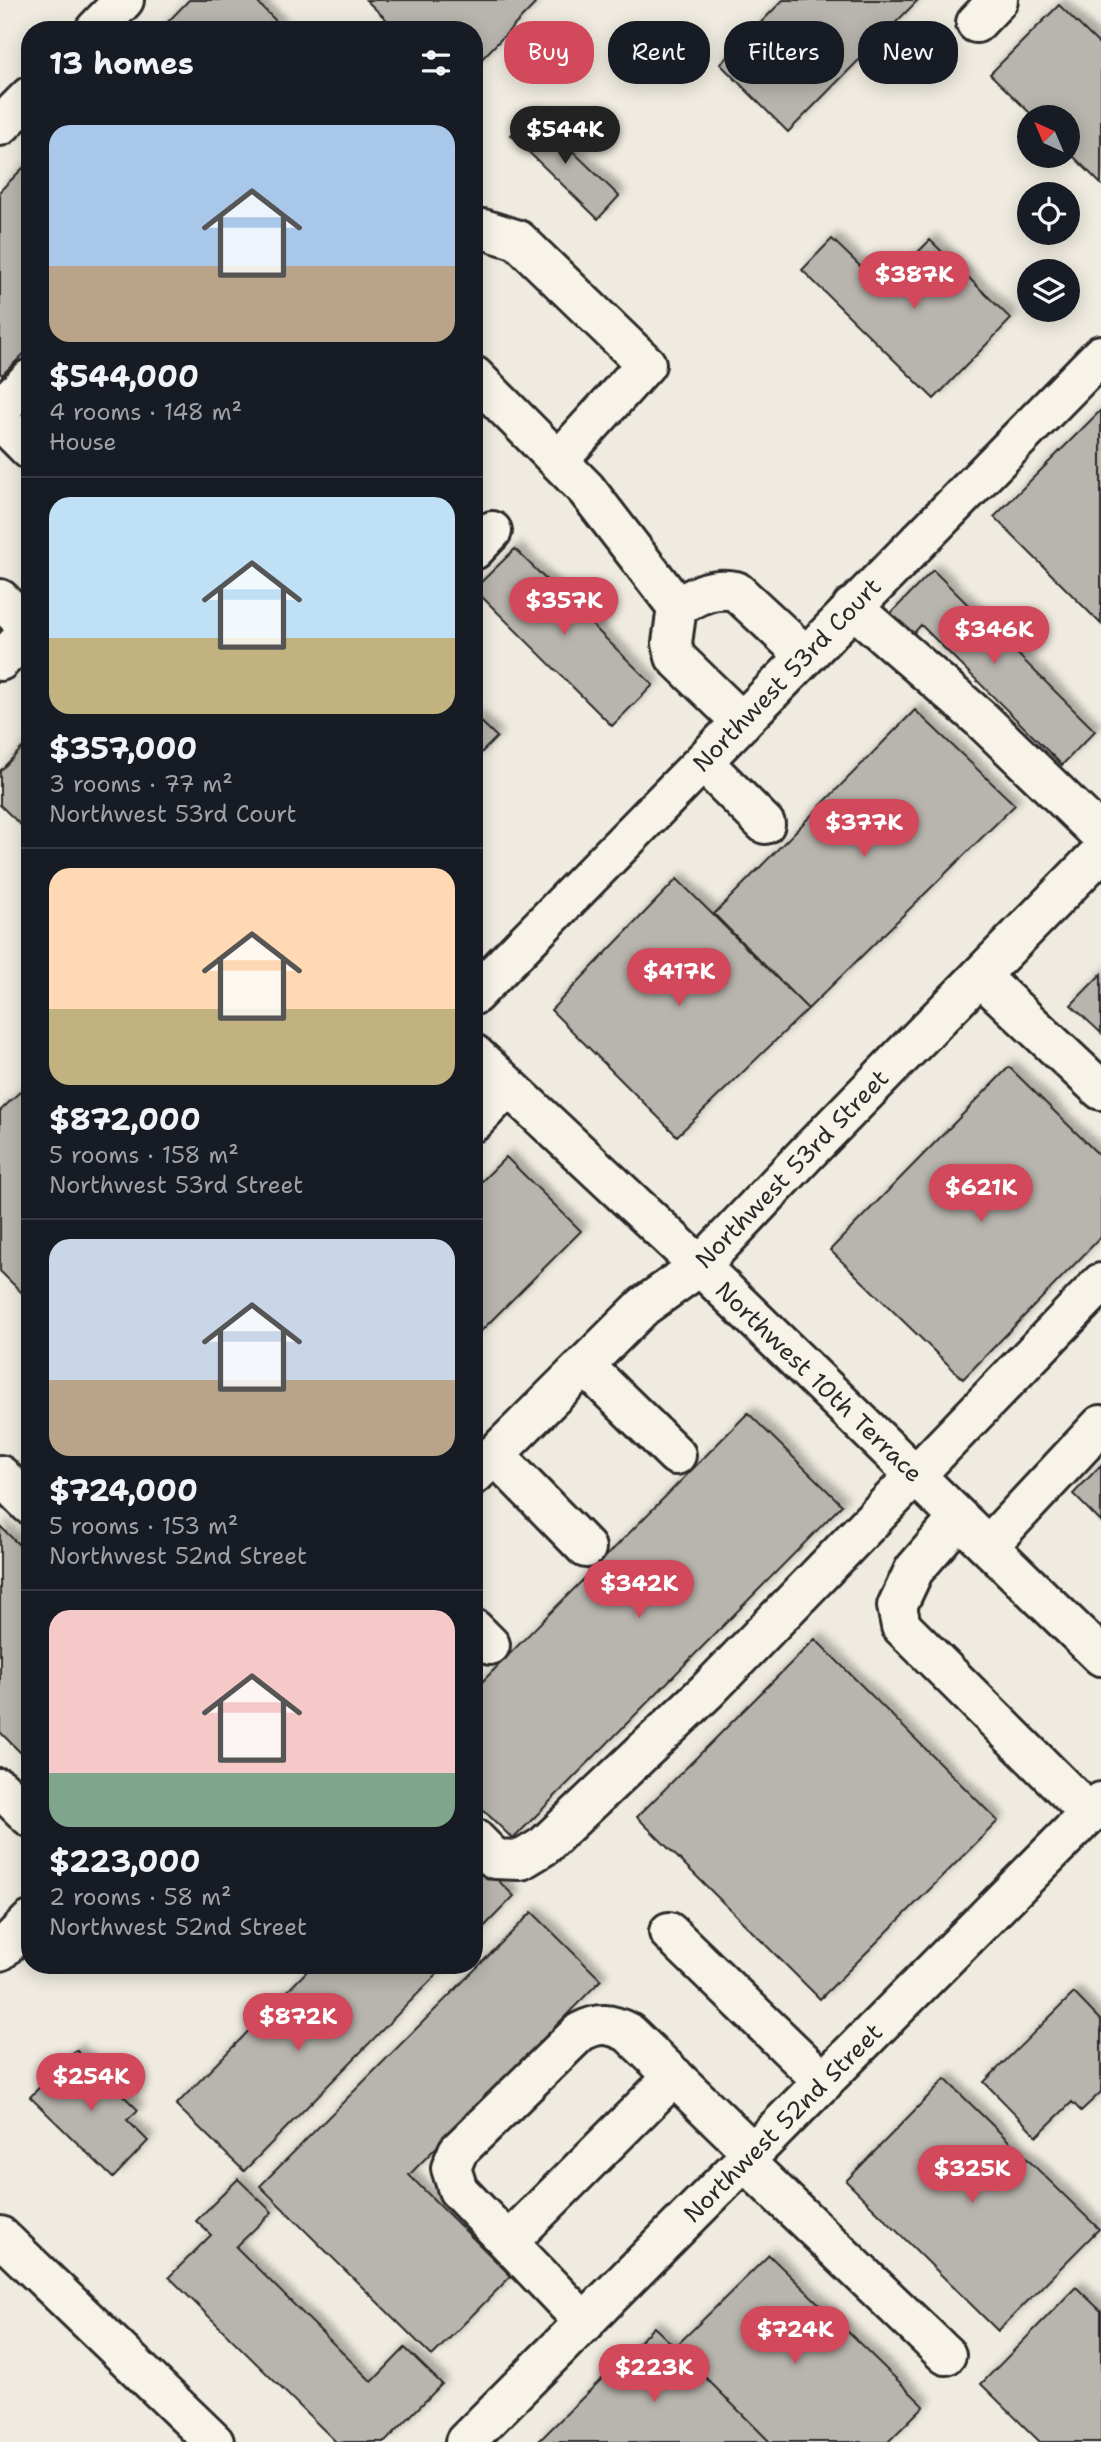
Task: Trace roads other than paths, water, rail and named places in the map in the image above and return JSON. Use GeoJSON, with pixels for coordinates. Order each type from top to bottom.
{"type":"FeatureCollection","features":[{"type":"Feature","properties":{"kind":"street"},"geometry":{"type":"LineString","coordinates":[[104,21],[124,0]]}},
{"type":"Feature","properties":{"kind":"street"},"geometry":{"type":"LineString","coordinates":[[0,126],[21,105]]}},
{"type":"Feature","properties":{"kind":"street"},"geometry":{"type":"LineString","coordinates":[[483,229],[519,240],[646,364],[558,461]]}},
{"type":"Feature","properties":{"kind":"street","name":"Northwest 53rd Court"},"geometry":{"type":"LineString","coordinates":[[483,986],[1101,355]]}},
{"type":"Feature","properties":{"kind":"street"},"geometry":{"type":"LineString","coordinates":[[483,385],[586,489],[677,607],[671,643],[675,657],[742,722]]}},
{"type":"Feature","properties":{"kind":"street"},"geometry":{"type":"LineString","coordinates":[[0,408],[21,388]]}},
{"type":"Feature","properties":{"kind":"street"},"geometry":{"type":"LineString","coordinates":[[0,420],[21,441]]}},
{"type":"Feature","properties":{"kind":"street"},"geometry":{"type":"LineString","coordinates":[[677,607],[706,590],[724,589],[736,592],[806,656]]}},
{"type":"Feature","properties":{"kind":"street"},"geometry":{"type":"LineString","coordinates":[[0,599],[21,621]]}},
{"type":"Feature","properties":{"kind":"street"},"geometry":{"type":"LineString","coordinates":[[852,607],[982,720],[1101,835]]}},
{"type":"Feature","properties":{"kind":"street"},"geometry":{"type":"LineString","coordinates":[[0,661],[21,639]]}},
{"type":"Feature","properties":{"kind":"street"},"geometry":{"type":"LineString","coordinates":[[703,762],[765,824]]}},
{"type":"Feature","properties":{"kind":"street","name":"Northwest 53rd Street"},"geometry":{"type":"LineString","coordinates":[[484,1465],[644,1306],[700,1266],[1101,852]]}},
{"type":"Feature","properties":{"kind":"street"},"geometry":{"type":"LineString","coordinates":[[980,976],[1101,1090]]}},
{"type":"Feature","properties":{"kind":"street","name":"Northwest 10th Terrace"},"geometry":{"type":"LineString","coordinates":[[483,1062],[700,1266],[1101,1656]]}},
{"type":"Feature","properties":{"kind":"street"},"geometry":{"type":"LineString","coordinates":[[483,1112],[508,1086]]}},
{"type":"Feature","properties":{"kind":"street"},"geometry":{"type":"LineString","coordinates":[[483,1847],[495,1859],[521,1860],[544,1846],[707,1691],[1101,1283]]}},
{"type":"Feature","properties":{"kind":"street"},"geometry":{"type":"LineString","coordinates":[[585,1366],[676,1455]]}},
{"type":"Feature","properties":{"kind":"street"},"geometry":{"type":"LineString","coordinates":[[988,1546],[1101,1426]]}},
{"type":"Feature","properties":{"kind":"street"},"geometry":{"type":"LineString","coordinates":[[484,1465],[586,1548]]}},
{"type":"Feature","properties":{"kind":"street"},"geometry":{"type":"LineString","coordinates":[[0,1475],[21,1496]]}},
{"type":"Feature","properties":{"kind":"street"},"geometry":{"type":"LineString","coordinates":[[959,1518],[914,1570],[897,1606],[901,1626],[1095,1808]]}},
{"type":"Feature","properties":{"kind":"street","name":"Northwest 52nd Street"},"geometry":{"type":"LineString","coordinates":[[465,2442],[1095,1808]]}},
{"type":"Feature","properties":{"kind":"street"},"geometry":{"type":"LineString","coordinates":[[0,1951],[21,1930]]}},
{"type":"Feature","properties":{"kind":"street"},"geometry":{"type":"LineString","coordinates":[[670,1932],[824,2082]]}},
{"type":"Feature","properties":{"kind":"street"},"geometry":{"type":"LineString","coordinates":[[585,2323],[458,2190],[451,2168],[458,2151],[580,2032],[604,2023],[629,2033],[674,2076],[749,2157],[946,2355]]}},
{"type":"Feature","properties":{"kind":"street"},"geometry":{"type":"LineString","coordinates":[[508,2242],[674,2076]]}},
{"type":"Feature","properties":{"kind":"street"},"geometry":{"type":"LineString","coordinates":[[0,2236],[214,2442]]}}]}
